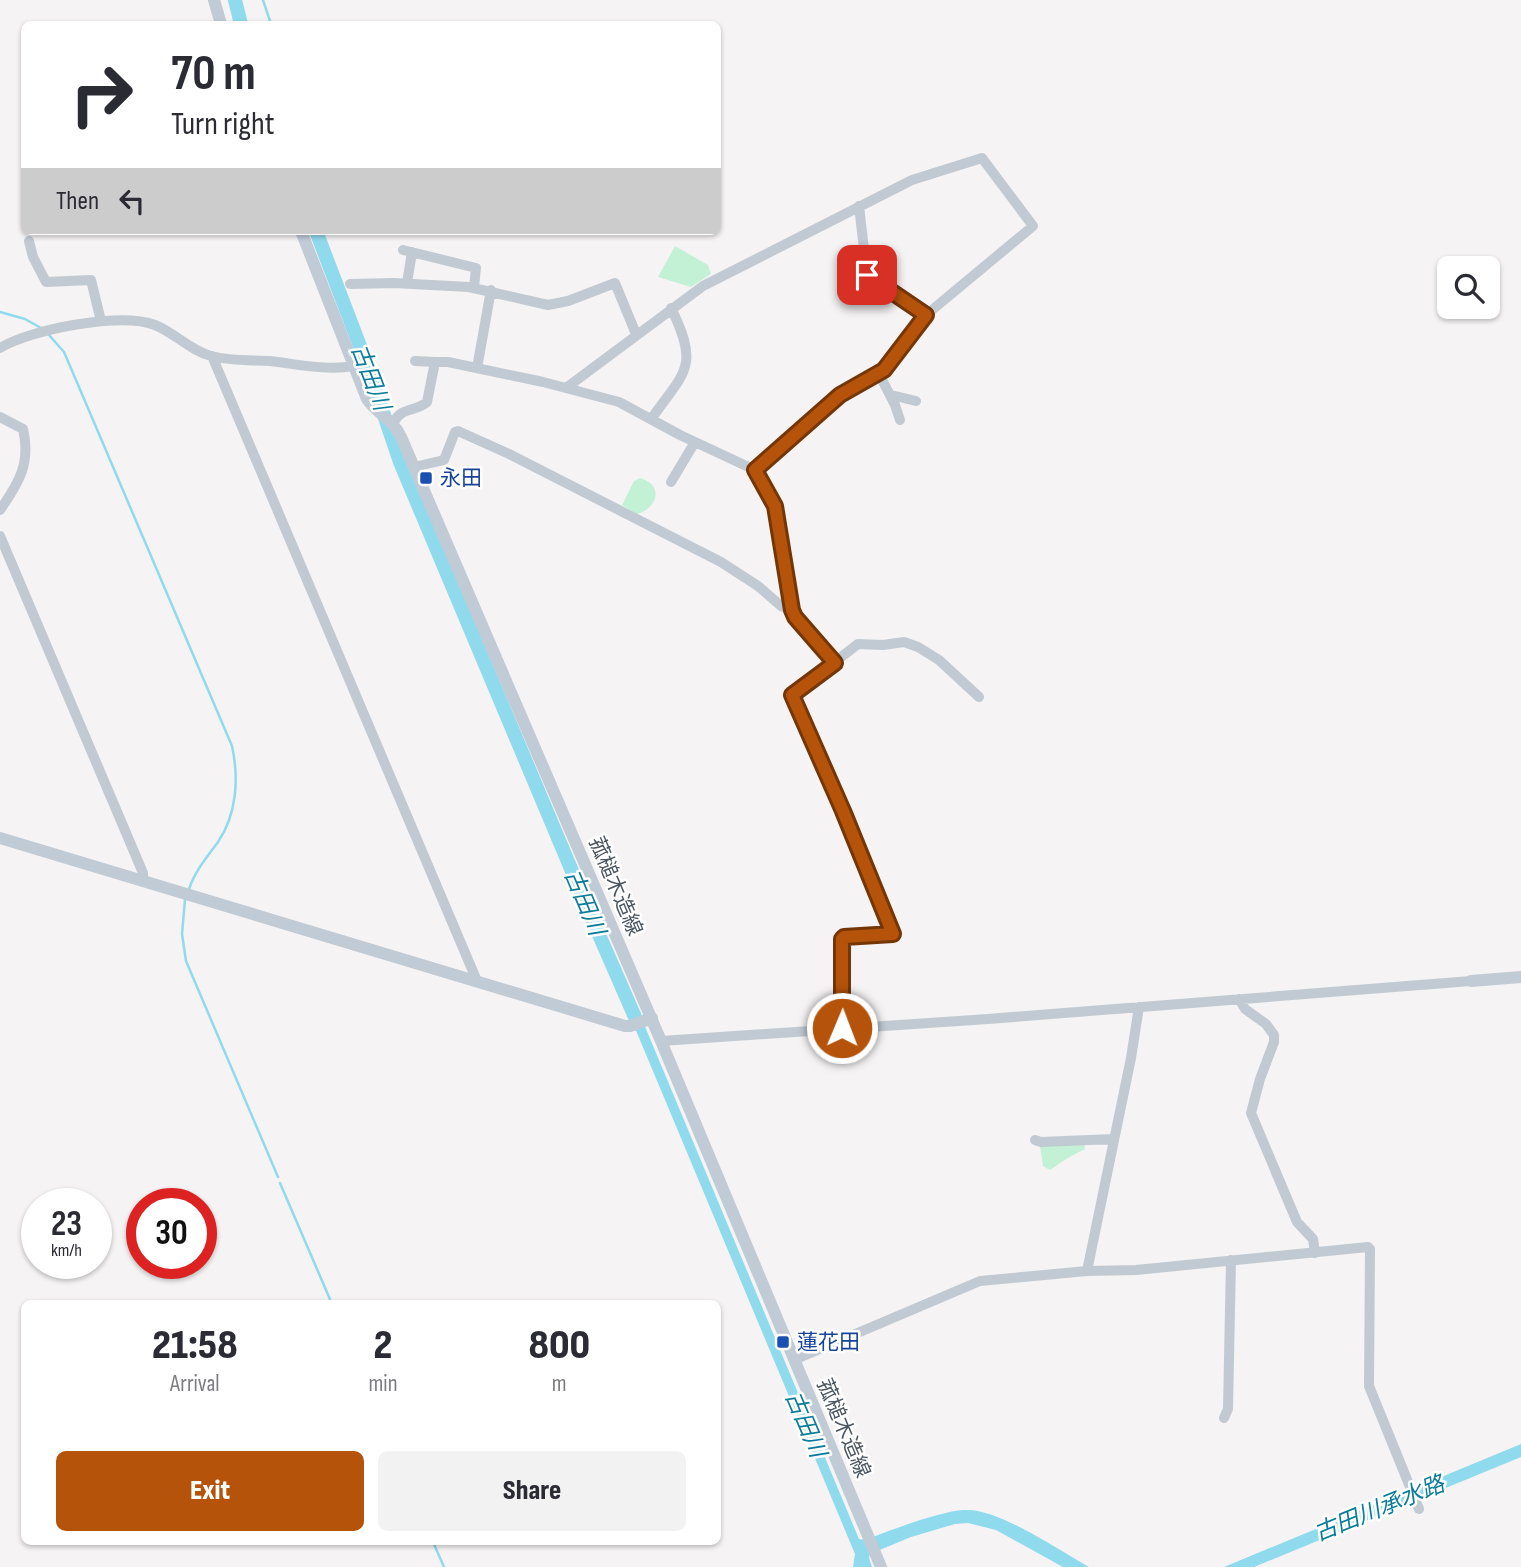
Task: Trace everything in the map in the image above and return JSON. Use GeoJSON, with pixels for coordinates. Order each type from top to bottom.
{"type":"FeatureCollection","features":[{"type":"Feature","properties":{"kind":"main road"},"geometry":{"type":"LineString","coordinates":[[214,0],[220,21]]}},
{"type":"Feature","properties":{"kind":"main road"},"geometry":{"type":"LineString","coordinates":[[303,235],[367,399],[374,409],[393,422]]}},
{"type":"Feature","properties":{"kind":"main road","name":"菰槌木造線"},"geometry":{"type":"LineString","coordinates":[[393,422],[648,1019],[662,1041],[878,1561]]}},
{"type":"Feature","properties":{"kind":"main road"},"geometry":{"type":"LineString","coordinates":[[0,838],[629,1027],[648,1019]]}},
{"type":"Feature","properties":{"kind":"main road"},"geometry":{"type":"LineString","coordinates":[[1471,981],[1521,977]]}},
{"type":"Feature","properties":{"kind":"street"},"geometry":{"type":"LineString","coordinates":[[566,388],[671,308],[719,276],[919,177],[982,158],[1032,226],[926,315],[879,374],[840,395],[755,470]]}},
{"type":"Feature","properties":{"kind":"street"},"geometry":{"type":"LineString","coordinates":[[859,206],[867,275],[926,315]]}},
{"type":"Feature","properties":{"kind":"street"},"geometry":{"type":"LineString","coordinates":[[29,241],[33,257],[46,282],[92,280],[101,321]]}},
{"type":"Feature","properties":{"kind":"street"},"geometry":{"type":"LineString","coordinates":[[407,284],[407,251],[476,268],[474,287]]}},
{"type":"Feature","properties":{"kind":"street"},"geometry":{"type":"LineString","coordinates":[[350,284],[474,287],[540,304],[554,304],[614,283],[636,334]]}},
{"type":"Feature","properties":{"kind":"street"},"geometry":{"type":"LineString","coordinates":[[477,368],[491,290]]}},
{"type":"Feature","properties":{"kind":"street"},"geometry":{"type":"LineString","coordinates":[[652,418],[673,392],[688,359],[671,308]]}},
{"type":"Feature","properties":{"kind":"street"},"geometry":{"type":"LineString","coordinates":[[0,348],[26,337],[101,321],[128,320],[154,325],[212,356],[319,367],[354,366]]}},
{"type":"Feature","properties":{"kind":"street"},"geometry":{"type":"LineString","coordinates":[[212,356],[477,981]]}},
{"type":"Feature","properties":{"kind":"street"},"geometry":{"type":"LineString","coordinates":[[415,361],[477,368],[619,402],[755,470],[775,506],[792,610],[835,663]]}},
{"type":"Feature","properties":{"kind":"street"},"geometry":{"type":"LineString","coordinates":[[393,422],[402,412],[427,402],[435,362]]}},
{"type":"Feature","properties":{"kind":"street"},"geometry":{"type":"LineString","coordinates":[[879,374],[891,395],[900,420]]}},
{"type":"Feature","properties":{"kind":"street"},"geometry":{"type":"LineString","coordinates":[[891,395],[916,401]]}},
{"type":"Feature","properties":{"kind":"street"},"geometry":{"type":"LineString","coordinates":[[0,417],[23,429],[26,449],[21,479],[0,510]]}},
{"type":"Feature","properties":{"kind":"street"},"geometry":{"type":"LineString","coordinates":[[414,467],[444,460],[455,432],[458,431],[509,454],[721,562],[758,586],[781,606],[792,610]]}},
{"type":"Feature","properties":{"kind":"street"},"geometry":{"type":"LineString","coordinates":[[671,482],[695,442]]}},
{"type":"Feature","properties":{"kind":"street"},"geometry":{"type":"LineString","coordinates":[[0,536],[143,873],[143,882]]}},
{"type":"Feature","properties":{"kind":"street"},"geometry":{"type":"LineString","coordinates":[[842,1028],[842,939],[893,934],[792,695],[858,644],[904,642],[939,660],[979,696]]}},
{"type":"Feature","properties":{"kind":"street"},"geometry":{"type":"LineString","coordinates":[[662,1041],[1471,981]]}},
{"type":"Feature","properties":{"kind":"street"},"geometry":{"type":"LineString","coordinates":[[1239,999],[1245,1009],[1266,1024],[1274,1035],[1251,1113],[1297,1222],[1313,1239],[1315,1252]]}},
{"type":"Feature","properties":{"kind":"street"},"geometry":{"type":"LineString","coordinates":[[1087,1271],[1132,1058],[1139,1007]]}},
{"type":"Feature","properties":{"kind":"street"},"geometry":{"type":"LineString","coordinates":[[1035,1140],[1114,1139]]}},
{"type":"Feature","properties":{"kind":"street"},"geometry":{"type":"LineString","coordinates":[[794,1360],[973,1282],[1370,1249],[1369,1386],[1419,1509]]}},
{"type":"Feature","properties":{"kind":"street"},"geometry":{"type":"LineString","coordinates":[[1224,1418],[1228,1409],[1231,1260]]}},
{"type":"Feature","properties":{"kind":"green space"},"geometry":{"type":"Polygon","coordinates":[[[675,246],[708,265],[711,274],[691,287],[658,277],[675,246]]]}},
{"type":"Feature","properties":{"kind":"green space"},"geometry":{"type":"Polygon","coordinates":[[[640,478],[653,486],[655,497],[649,507],[637,514],[622,505],[634,481],[640,478]]]}},
{"type":"Feature","properties":{"kind":"green space"},"geometry":{"type":"Polygon","coordinates":[[[1084,1142],[1085,1149],[1050,1170],[1043,1166],[1040,1146],[1084,1142]]]}},
{"type":"Feature","properties":{"kind":"water"},"geometry":{"type":"Polygon","coordinates":[[[636,1005],[859,1539],[865,1540],[931,1517],[968,1510],[1012,1524],[1089,1567],[1063,1567],[996,1530],[968,1523],[955,1524],[911,1537],[870,1554],[872,1567],[853,1567],[855,1554],[627,1009],[636,1005]]]}},
{"type":"Feature","properties":{"kind":"water","name":"古田川承水路"},"geometry":{"type":"Polygon","coordinates":[[[1521,1444],[1521,1457],[1254,1567],[1224,1567],[1521,1444]]]}},
{"type":"Feature","properties":{"kind":"waterway","name":"古田川"},"geometry":{"type":"LineString","coordinates":[[235,0],[240,21]]}},
{"type":"Feature","properties":{"kind":"waterway"},"geometry":{"type":"LineString","coordinates":[[263,0],[270,21]]}},
{"type":"Feature","properties":{"kind":"waterway","name":"古田川"},"geometry":{"type":"LineString","coordinates":[[318,235],[365,359],[400,462],[638,1024]]}},
{"type":"Feature","properties":{"kind":"waterway"},"geometry":{"type":"LineString","coordinates":[[0,312],[25,319],[41,328]]}},
{"type":"Feature","properties":{"kind":"waterway"},"geometry":{"type":"LineString","coordinates":[[49,335],[64,352],[232,746],[236,783],[233,808],[224,831],[198,870],[189,889]]}},
{"type":"Feature","properties":{"kind":"waterway"},"geometry":{"type":"LineString","coordinates":[[185,899],[182,934],[186,961],[278,1177]]}},
{"type":"Feature","properties":{"kind":"waterway"},"geometry":{"type":"LineString","coordinates":[[280,1183],[330,1300]]}},
{"type":"Feature","properties":{"kind":"waterway"},"geometry":{"type":"LineString","coordinates":[[434,1545],[444,1567]]}},
{"type":"Feature","properties":{"kind":"place","name":"永田"},"geometry":{"type":"Point","coordinates":[426,478]}},
{"type":"Feature","properties":{"kind":"place","name":"蓮花田"},"geometry":{"type":"Point","coordinates":[783,1342]}},
{"type":"Feature","properties":{"kind":"route"},"geometry":{"type":"LineString","coordinates":[[842,1028],[842,939],[893,934],[792,695],[835,663],[792,610],[775,506],[755,470],[840,395],[884,370],[926,315],[867,275]]}}]}
